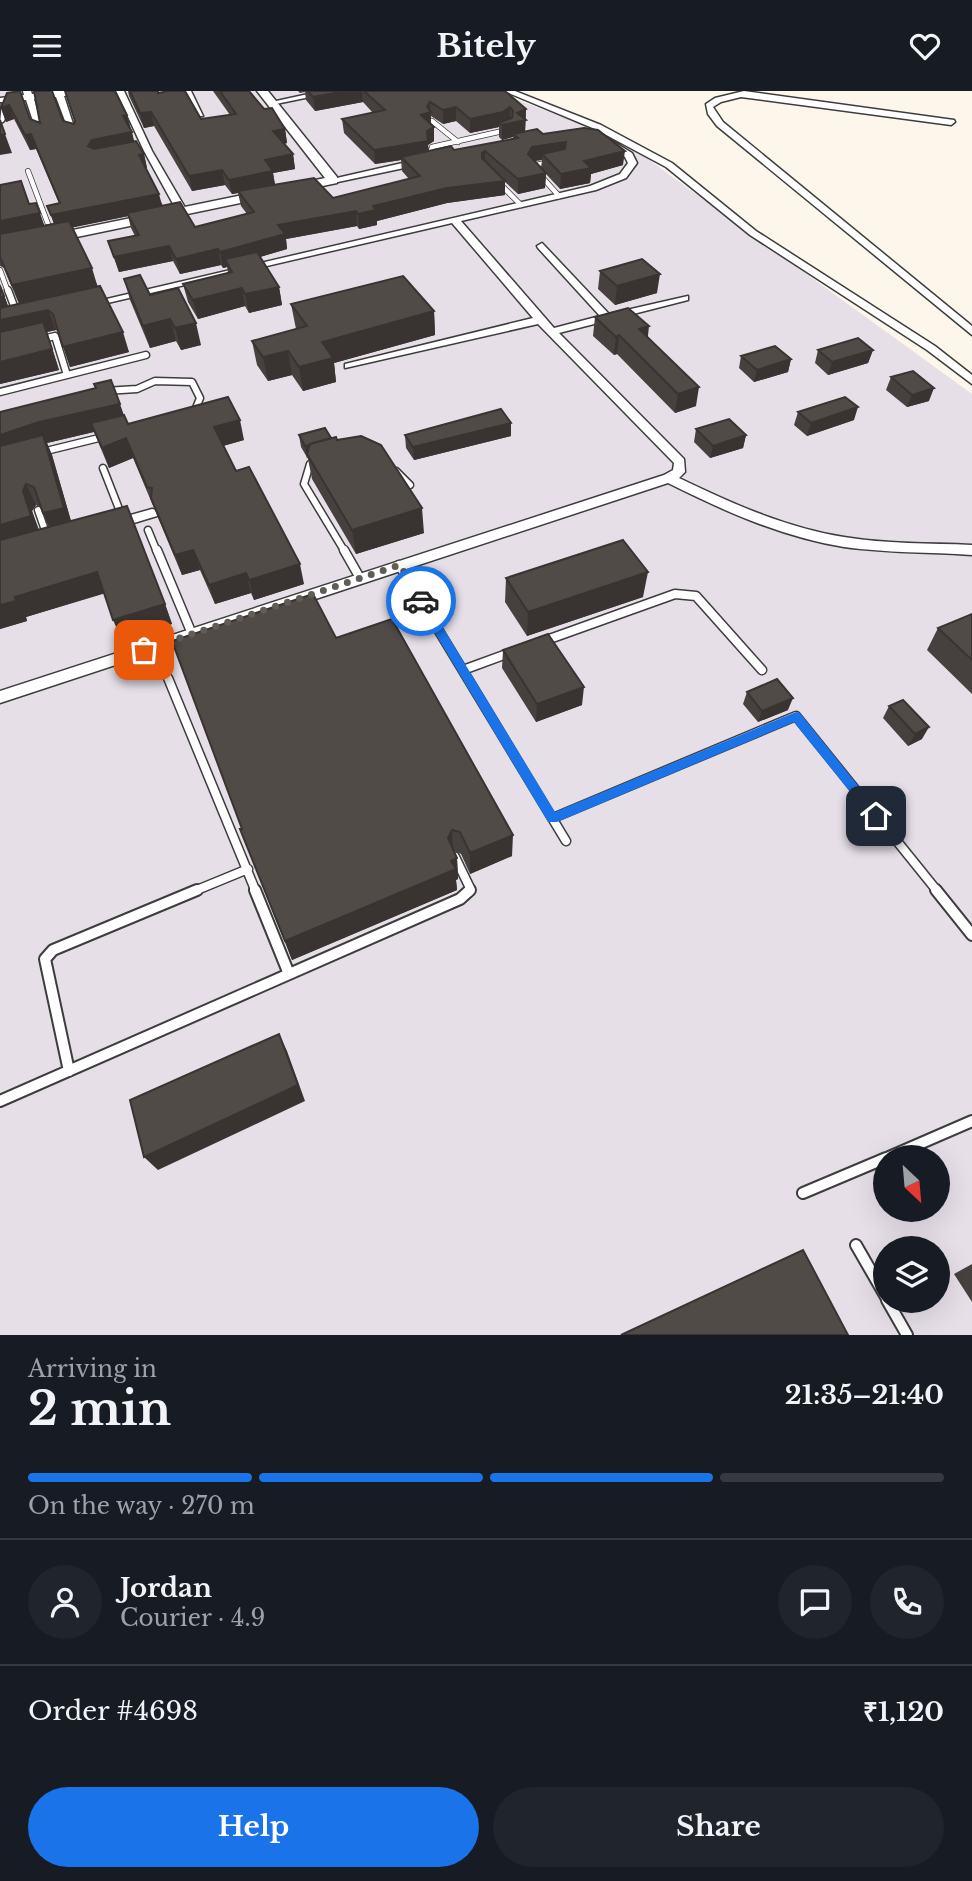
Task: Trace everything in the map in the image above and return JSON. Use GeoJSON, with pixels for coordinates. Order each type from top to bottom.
{"type":"FeatureCollection","features":[{"type":"Feature","properties":{"kind":"street"},"geometry":{"type":"LineString","coordinates":[[0,121],[4,100],[28,95],[89,91]]}},
{"type":"Feature","properties":{"kind":"street"},"geometry":{"type":"LineString","coordinates":[[120,91],[144,150],[183,211]]}},
{"type":"Feature","properties":{"kind":"street"},"geometry":{"type":"LineString","coordinates":[[187,91],[200,114]]}},
{"type":"Feature","properties":{"kind":"street"},"geometry":{"type":"LineString","coordinates":[[262,91],[333,180]]}},
{"type":"Feature","properties":{"kind":"street"},"geometry":{"type":"LineString","coordinates":[[271,103],[335,91]]}},
{"type":"Feature","properties":{"kind":"street"},"geometry":{"type":"LineString","coordinates":[[508,91],[619,137],[669,165],[753,233],[931,348],[972,381]]}},
{"type":"Feature","properties":{"kind":"street"},"geometry":{"type":"LineString","coordinates":[[754,91],[719,100],[709,106],[712,114],[720,124],[972,332]]}},
{"type":"Feature","properties":{"kind":"street"},"geometry":{"type":"LineString","coordinates":[[58,93],[75,134]]}},
{"type":"Feature","properties":{"kind":"street"},"geometry":{"type":"LineString","coordinates":[[28,95],[41,133]]}},
{"type":"Feature","properties":{"kind":"street"},"geometry":{"type":"LineString","coordinates":[[743,95],[951,122]]}},
{"type":"Feature","properties":{"kind":"street"},"geometry":{"type":"LineString","coordinates":[[608,142],[619,137]]}},
{"type":"Feature","properties":{"kind":"street"},"geometry":{"type":"LineString","coordinates":[[73,308],[593,188],[623,176],[633,163],[629,155],[608,142],[597,139]]}},
{"type":"Feature","properties":{"kind":"street"},"geometry":{"type":"LineString","coordinates":[[0,249],[443,157]]}},
{"type":"Feature","properties":{"kind":"street"},"geometry":{"type":"LineString","coordinates":[[0,697],[669,478],[679,472],[680,463],[551,332],[455,221]]}},
{"type":"Feature","properties":{"kind":"street"},"geometry":{"type":"LineString","coordinates":[[542,246],[607,318]]}},
{"type":"Feature","properties":{"kind":"street"},"geometry":{"type":"LineString","coordinates":[[551,332],[684,298]]}},
{"type":"Feature","properties":{"kind":"street"},"geometry":{"type":"LineString","coordinates":[[15,318],[30,313]]}},
{"type":"Feature","properties":{"kind":"street"},"geometry":{"type":"LineString","coordinates":[[349,366],[540,320]]}},
{"type":"Feature","properties":{"kind":"street"},"geometry":{"type":"LineString","coordinates":[[669,478],[766,523],[813,535],[865,544],[972,550]]}},
{"type":"Feature","properties":{"kind":"street"},"geometry":{"type":"LineString","coordinates":[[99,529],[152,513]]}},
{"type":"Feature","properties":{"kind":"lane"},"geometry":{"type":"LineString","coordinates":[[432,121],[458,142]]}},
{"type":"Feature","properties":{"kind":"lane"},"geometry":{"type":"LineString","coordinates":[[443,157],[431,151],[432,147],[508,130],[508,126]]}},
{"type":"Feature","properties":{"kind":"lane"},"geometry":{"type":"LineString","coordinates":[[559,196],[532,166],[562,159]]}},
{"type":"Feature","properties":{"kind":"lane"},"geometry":{"type":"LineString","coordinates":[[28,171],[54,238]]}},
{"type":"Feature","properties":{"kind":"lane"},"geometry":{"type":"LineString","coordinates":[[495,179],[521,205]]}},
{"type":"Feature","properties":{"kind":"lane"},"geometry":{"type":"LineString","coordinates":[[0,269],[15,318]]}},
{"type":"Feature","properties":{"kind":"lane"},"geometry":{"type":"LineString","coordinates":[[27,342],[55,336],[67,375]]}},
{"type":"Feature","properties":{"kind":"lane"},"geometry":{"type":"LineString","coordinates":[[0,391],[146,355]]}},
{"type":"Feature","properties":{"kind":"lane"},"geometry":{"type":"LineString","coordinates":[[95,392],[136,389],[155,381],[192,381],[201,398],[196,412],[185,415]]}},
{"type":"Feature","properties":{"kind":"lane"},"geometry":{"type":"LineString","coordinates":[[38,453],[115,434]]}},
{"type":"Feature","properties":{"kind":"lane"},"geometry":{"type":"LineString","coordinates":[[321,461],[310,464],[304,484],[359,578]]}},
{"type":"Feature","properties":{"kind":"lane"},"geometry":{"type":"LineString","coordinates":[[103,468],[124,521]]}},
{"type":"Feature","properties":{"kind":"lane"},"geometry":{"type":"LineString","coordinates":[[393,469],[410,485]]}},
{"type":"Feature","properties":{"kind":"lane"},"geometry":{"type":"LineString","coordinates":[[38,510],[49,543]]}},
{"type":"Feature","properties":{"kind":"lane"},"geometry":{"type":"LineString","coordinates":[[148,530],[192,634]]}},
{"type":"Feature","properties":{"kind":"lane"},"geometry":{"type":"LineString","coordinates":[[400,565],[566,841]]}},
{"type":"Feature","properties":{"kind":"lane"},"geometry":{"type":"LineString","coordinates":[[538,643],[676,594],[696,596],[762,670]]}},
{"type":"Feature","properties":{"kind":"lane"},"geometry":{"type":"LineString","coordinates":[[463,670],[526,647]]}},
{"type":"Feature","properties":{"kind":"lane"},"geometry":{"type":"LineString","coordinates":[[168,678],[289,974]]}},
{"type":"Feature","properties":{"kind":"lane"},"geometry":{"type":"LineString","coordinates":[[553,818],[796,716],[972,935]]}},
{"type":"Feature","properties":{"kind":"lane"},"geometry":{"type":"LineString","coordinates":[[0,1101],[468,894],[470,888],[455,857]]}},
{"type":"Feature","properties":{"kind":"lane"},"geometry":{"type":"LineString","coordinates":[[69,1071],[45,959],[53,950],[248,869]]}},
{"type":"Feature","properties":{"kind":"lane"},"geometry":{"type":"LineString","coordinates":[[915,1145],[972,1121]]}},
{"type":"Feature","properties":{"kind":"lane"},"geometry":{"type":"LineString","coordinates":[[803,1193],[873,1163]]}},
{"type":"Feature","properties":{"kind":"lane"},"geometry":{"type":"LineString","coordinates":[[856,1245],[873,1276]]}},
{"type":"Feature","properties":{"kind":"lane"},"geometry":{"type":"LineString","coordinates":[[894,1313],[907,1335]]}},
{"type":"Feature","properties":{"kind":"shaded area"},"geometry":{"type":"Polygon","coordinates":[[[0,91],[495,91],[593,129],[648,159],[972,394],[972,1335],[0,1335],[0,91]]]}},
{"type":"Feature","properties":{"kind":"building"},"geometry":{"type":"Polygon","coordinates":[[[20,91],[30,119],[40,123],[34,91],[52,91],[63,121],[74,124],[65,91],[115,91],[127,115],[123,116],[132,132],[92,140],[88,146],[94,149],[136,141],[144,154],[139,155],[159,194],[51,215],[47,206],[60,203],[31,134],[25,135],[9,105],[1,108],[7,93],[20,91]]]}},
{"type":"Feature","properties":{"kind":"building"},"geometry":{"type":"Polygon","coordinates":[[[130,91],[185,91],[201,119],[236,114],[220,91],[249,91],[264,109],[272,108],[285,129],[273,131],[293,154],[265,160],[273,171],[229,180],[222,170],[189,176],[151,112],[140,113],[130,91]]]}},
{"type":"Feature","properties":{"kind":"building"},"geometry":{"type":"Polygon","coordinates":[[[308,91],[346,91],[313,97],[308,91]]]}},
{"type":"Feature","properties":{"kind":"building"},"geometry":{"type":"Polygon","coordinates":[[[364,91],[505,91],[526,109],[517,113],[526,120],[502,125],[499,123],[512,118],[513,111],[510,107],[503,112],[470,119],[456,107],[443,110],[430,102],[427,107],[431,112],[421,115],[434,127],[427,131],[428,141],[374,150],[342,119],[385,110],[364,91]]]}},
{"type":"Feature","properties":{"kind":"building"},"geometry":{"type":"Polygon","coordinates":[[[0,120],[5,134],[0,135],[0,120]]]}},
{"type":"Feature","properties":{"kind":"building"},"geometry":{"type":"Polygon","coordinates":[[[584,128],[598,130],[625,151],[584,161],[591,168],[561,174],[542,154],[565,149],[566,142],[532,147],[528,154],[546,173],[518,179],[485,151],[482,158],[505,181],[447,188],[373,206],[376,210],[358,214],[356,211],[278,225],[285,234],[220,252],[218,249],[176,259],[169,246],[114,257],[108,241],[139,235],[127,213],[180,202],[195,227],[254,212],[238,191],[314,178],[333,198],[420,176],[401,157],[451,146],[454,150],[518,138],[513,134],[537,129],[543,134],[584,128]]]}},
{"type":"Feature","properties":{"kind":"building"},"geometry":{"type":"Polygon","coordinates":[[[21,181],[29,204],[36,203],[40,213],[0,221],[0,185],[21,181]]]}},
{"type":"Feature","properties":{"kind":"building"},"geometry":{"type":"Polygon","coordinates":[[[69,221],[92,268],[12,285],[0,257],[0,234],[69,221]]]}},
{"type":"Feature","properties":{"kind":"building"},"geometry":{"type":"Polygon","coordinates":[[[257,252],[279,287],[245,294],[242,288],[193,300],[183,284],[232,272],[225,259],[257,252]]]}},
{"type":"Feature","properties":{"kind":"building"},"geometry":{"type":"Polygon","coordinates":[[[642,259],[660,274],[617,286],[600,271],[642,259]]]}},
{"type":"Feature","properties":{"kind":"building"},"geometry":{"type":"Polygon","coordinates":[[[140,275],[150,295],[178,288],[196,323],[175,328],[170,319],[143,326],[124,279],[140,275]]]}},
{"type":"Feature","properties":{"kind":"building"},"geometry":{"type":"Polygon","coordinates":[[[403,276],[434,311],[322,342],[333,358],[299,367],[288,351],[263,357],[252,341],[307,326],[291,304],[403,276]]]}},
{"type":"Feature","properties":{"kind":"building"},"geometry":{"type":"Polygon","coordinates":[[[100,286],[123,332],[63,347],[53,314],[48,310],[0,320],[0,308],[100,286]]]}},
{"type":"Feature","properties":{"kind":"building"},"geometry":{"type":"Polygon","coordinates":[[[628,308],[649,326],[639,329],[699,387],[678,394],[619,335],[616,337],[595,317],[628,308]]]}},
{"type":"Feature","properties":{"kind":"building"},"geometry":{"type":"Polygon","coordinates":[[[43,322],[52,349],[0,362],[0,332],[43,322]]]}},
{"type":"Feature","properties":{"kind":"building"},"geometry":{"type":"Polygon","coordinates":[[[858,338],[873,350],[832,362],[818,350],[858,338]]]}},
{"type":"Feature","properties":{"kind":"building"},"geometry":{"type":"Polygon","coordinates":[[[775,346],[791,359],[757,370],[741,356],[775,346]]]}},
{"type":"Feature","properties":{"kind":"building"},"geometry":{"type":"Polygon","coordinates":[[[913,371],[934,388],[912,395],[891,377],[913,371]]]}},
{"type":"Feature","properties":{"kind":"building"},"geometry":{"type":"Polygon","coordinates":[[[111,380],[120,404],[39,422],[0,435],[0,412],[96,388],[94,384],[111,380]]]}},
{"type":"Feature","properties":{"kind":"building"},"geometry":{"type":"Polygon","coordinates":[[[228,397],[240,420],[214,427],[236,471],[249,467],[300,564],[249,580],[246,573],[209,585],[193,550],[175,555],[151,498],[152,488],[147,487],[126,438],[102,448],[91,423],[124,415],[128,424],[228,397]]]}},
{"type":"Feature","properties":{"kind":"building"},"geometry":{"type":"Polygon","coordinates":[[[845,397],[858,407],[811,423],[798,412],[845,397]]]}},
{"type":"Feature","properties":{"kind":"building"},"geometry":{"type":"Polygon","coordinates":[[[501,409],[511,423],[413,447],[405,435],[501,409]]]}},
{"type":"Feature","properties":{"kind":"building"},"geometry":{"type":"Polygon","coordinates":[[[729,419],[746,435],[713,446],[696,429],[729,419]]]}},
{"type":"Feature","properties":{"kind":"building"},"geometry":{"type":"Polygon","coordinates":[[[325,428],[331,438],[310,445],[305,446],[299,435],[325,428]]]}},
{"type":"Feature","properties":{"kind":"building"},"geometry":{"type":"Polygon","coordinates":[[[43,435],[64,508],[43,513],[34,487],[26,484],[23,491],[31,516],[0,525],[0,446],[43,435]]]}},
{"type":"Feature","properties":{"kind":"building"},"geometry":{"type":"Polygon","coordinates":[[[361,436],[381,445],[422,508],[352,530],[307,454],[310,444],[336,437],[337,440],[361,436]]]}},
{"type":"Feature","properties":{"kind":"building"},"geometry":{"type":"Polygon","coordinates":[[[127,506],[165,604],[113,620],[97,572],[15,597],[16,601],[0,605],[0,540],[127,506]]]}},
{"type":"Feature","properties":{"kind":"building"},"geometry":{"type":"Polygon","coordinates":[[[623,540],[648,572],[528,612],[506,578],[623,540]]]}},
{"type":"Feature","properties":{"kind":"building"},"geometry":{"type":"Polygon","coordinates":[[[313,594],[336,638],[392,619],[513,835],[470,853],[460,832],[452,830],[448,838],[457,858],[451,861],[456,869],[285,941],[240,829],[172,641],[313,594]]]}},
{"type":"Feature","properties":{"kind":"building"},"geometry":{"type":"Polygon","coordinates":[[[972,614],[972,660],[938,628],[972,614]]]}},
{"type":"Feature","properties":{"kind":"building"},"geometry":{"type":"Polygon","coordinates":[[[548,634],[584,687],[537,704],[503,650],[548,634]]]}},
{"type":"Feature","properties":{"kind":"building"},"geometry":{"type":"Polygon","coordinates":[[[777,679],[793,698],[762,711],[747,692],[777,679]]]}},
{"type":"Feature","properties":{"kind":"building"},"geometry":{"type":"Polygon","coordinates":[[[903,700],[929,727],[915,734],[889,706],[903,700]]]}},
{"type":"Feature","properties":{"kind":"building"},"geometry":{"type":"Polygon","coordinates":[[[279,1034],[298,1085],[144,1157],[130,1100],[279,1034]]]}},
{"type":"Feature","properties":{"kind":"building"},"geometry":{"type":"Polygon","coordinates":[[[803,1250],[848,1335],[621,1335],[803,1250]]]}},
{"type":"Feature","properties":{"kind":"way so far"},"geometry":{"type":"LineString","coordinates":[[144,650],[400,565],[421,601]]}},
{"type":"Feature","properties":{"kind":"route"},"geometry":{"type":"LineString","coordinates":[[421,601],[553,818],[796,716],[876,816]]}}]}
